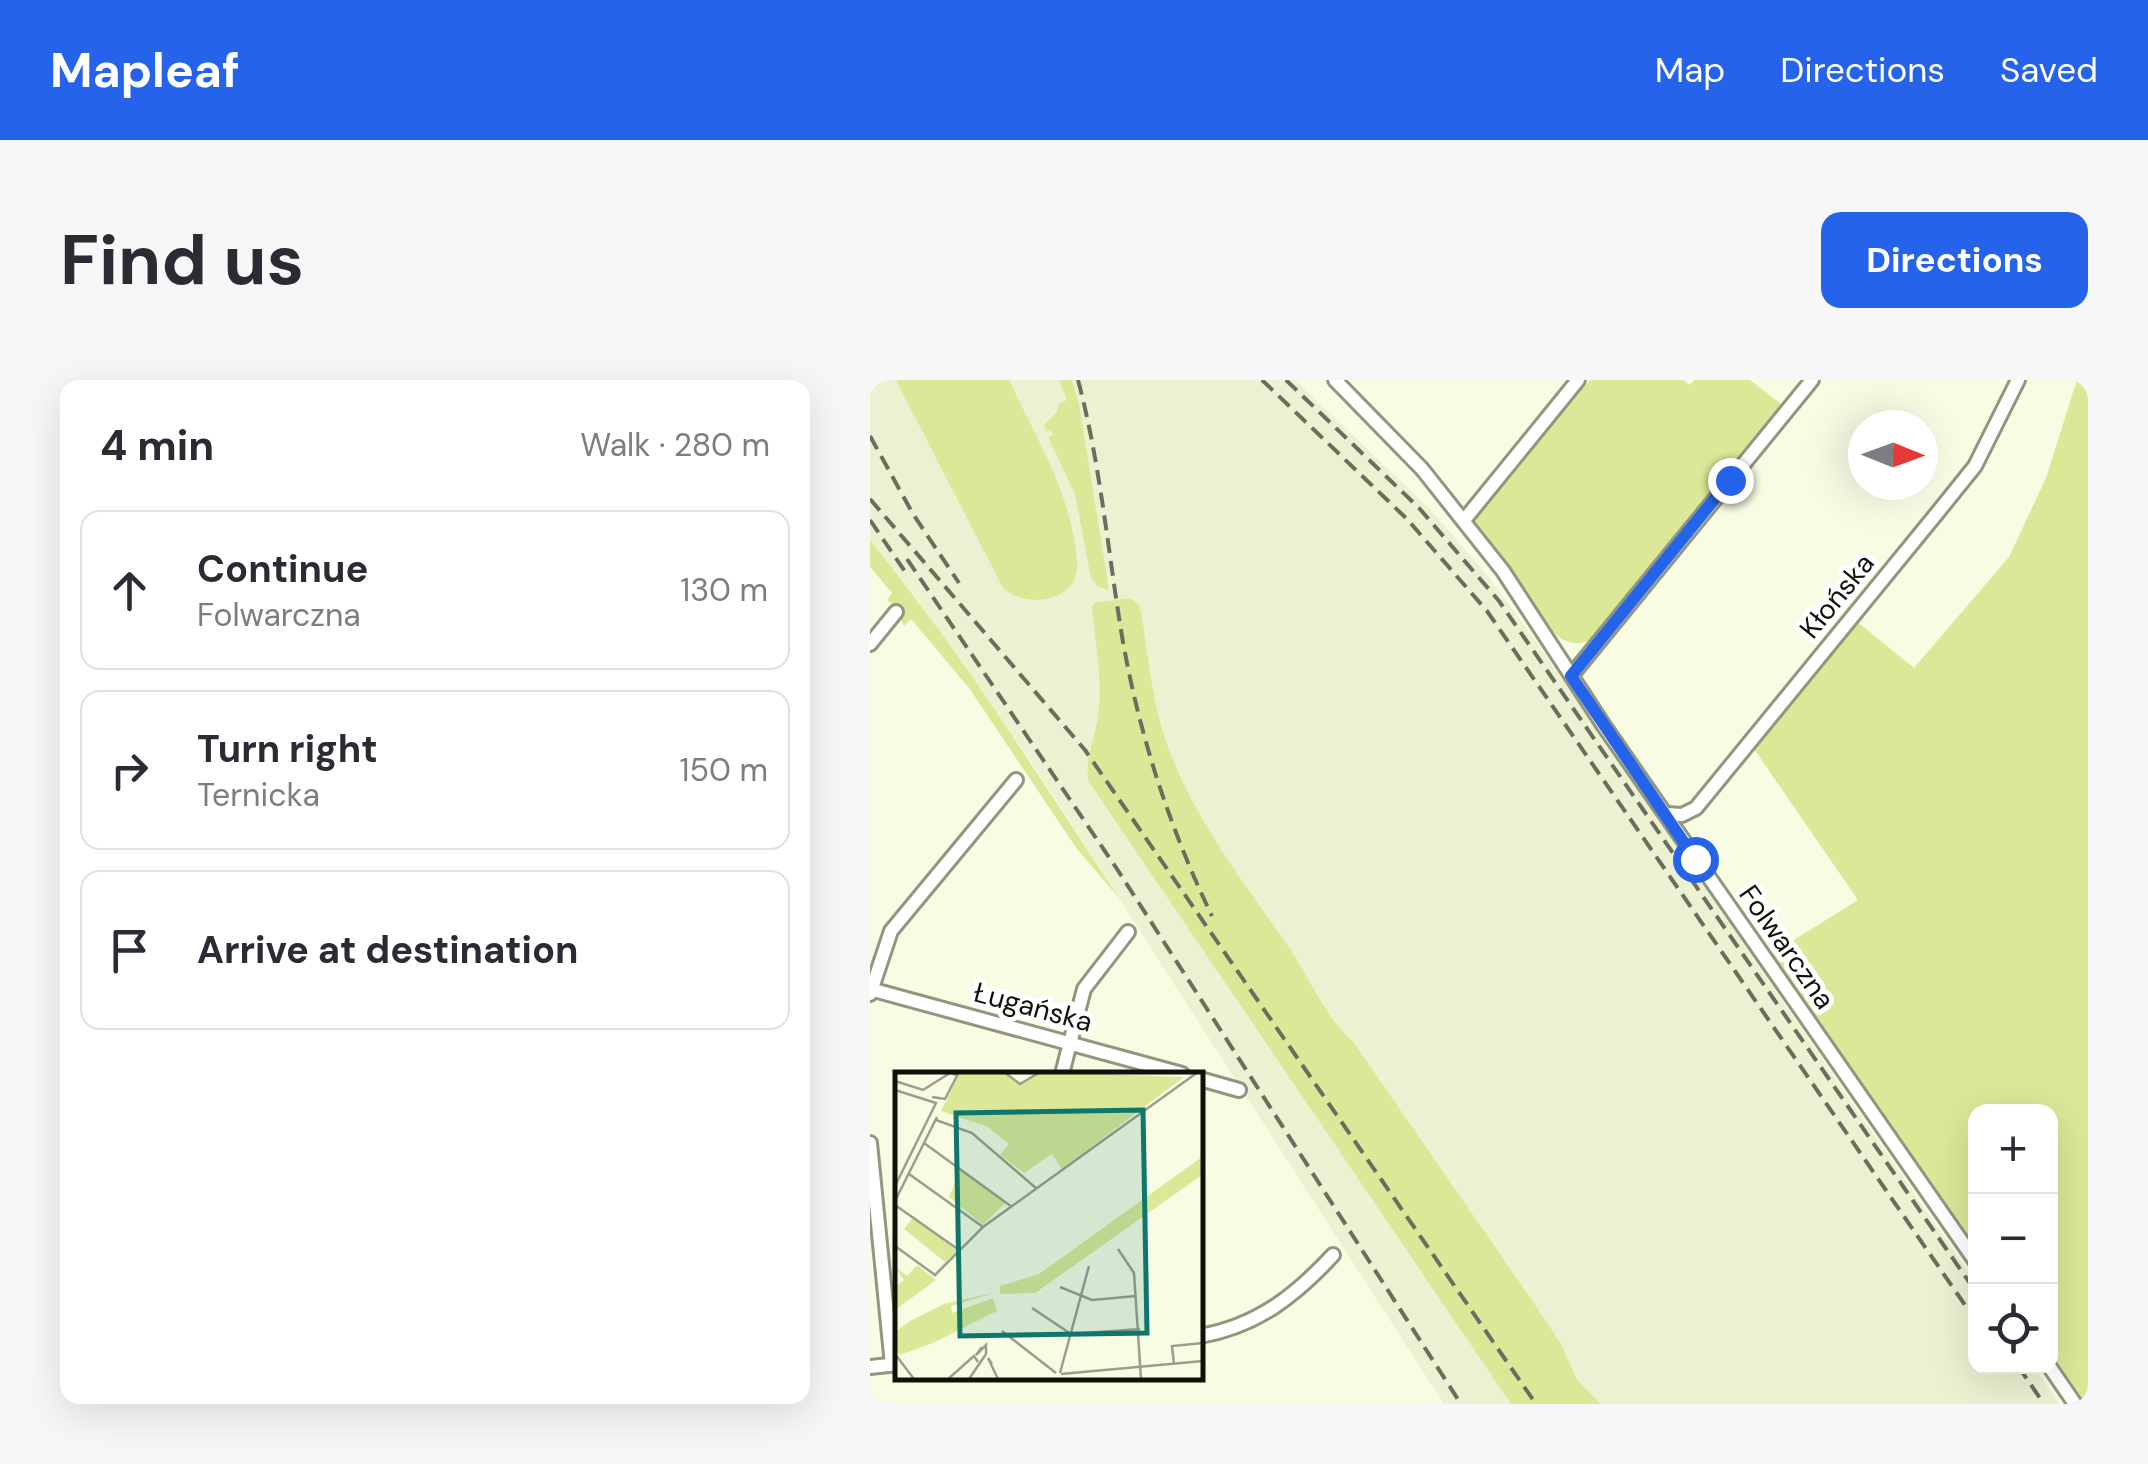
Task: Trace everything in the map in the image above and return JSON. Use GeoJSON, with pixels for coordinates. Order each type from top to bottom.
{"type":"FeatureCollection","features":[{"type":"Feature","properties":{"kind":"street"},"geometry":{"type":"LineString","coordinates":[[1465,519],[1578,380]]}},
{"type":"Feature","properties":{"kind":"street"},"geometry":{"type":"LineString","coordinates":[[1571,676],[1812,380]]}},
{"type":"Feature","properties":{"kind":"street","name":"Kłońska"},"geometry":{"type":"LineString","coordinates":[[1667,814],[1682,815],[1696,808],[1946,502],[1975,466],[2018,380]]}},
{"type":"Feature","properties":{"kind":"street","name":"Folwarczna"},"geometry":{"type":"LineString","coordinates":[[1339,382],[1465,519],[1968,1250]]}},
{"type":"Feature","properties":{"kind":"street"},"geometry":{"type":"LineString","coordinates":[[870,644],[896,612]]}},
{"type":"Feature","properties":{"kind":"street"},"geometry":{"type":"LineString","coordinates":[[870,991],[891,931],[1016,780]]}},
{"type":"Feature","properties":{"kind":"street"},"geometry":{"type":"LineString","coordinates":[[1063,1072],[1084,989],[1128,932]]}},
{"type":"Feature","properties":{"kind":"street","name":"Ługańska"},"geometry":{"type":"LineString","coordinates":[[870,991],[1175,1072]]}},
{"type":"Feature","properties":{"kind":"street"},"geometry":{"type":"LineString","coordinates":[[1202,1080],[1239,1090]]}},
{"type":"Feature","properties":{"kind":"street"},"geometry":{"type":"LineString","coordinates":[[870,1143],[894,1364],[870,1366]]}},
{"type":"Feature","properties":{"kind":"street"},"geometry":{"type":"LineString","coordinates":[[1202,1336],[1235,1328],[1270,1312],[1297,1292],[1333,1254]]}},
{"type":"Feature","properties":{"kind":"street"},"geometry":{"type":"LineString","coordinates":[[2054,1374],[2075,1404]]}},
{"type":"Feature","properties":{"kind":"shaded area"},"geometry":{"type":"Polygon","coordinates":[[[870,380],[1295,380],[1431,510],[1483,570],[1533,637],[1968,1272],[1968,1374],[2039,1374],[2059,1404],[1444,1404],[1034,766],[915,596],[870,540],[870,380]]]}},
{"type":"Feature","properties":{"kind":"green space"},"geometry":{"type":"Polygon","coordinates":[[[896,380],[1009,380],[1052,468],[1068,513],[1077,562],[1070,586],[1038,600],[1013,595],[1003,588],[896,380]]]}},
{"type":"Feature","properties":{"kind":"green space"},"geometry":{"type":"Polygon","coordinates":[[[1059,380],[1072,380],[1079,404],[1109,590],[1098,587],[1091,578],[1075,494],[1048,437],[1053,435],[1051,430],[1046,432],[1044,425],[1057,412],[1059,404],[1067,400],[1059,380]]]}},
{"type":"Feature","properties":{"kind":"green space"},"geometry":{"type":"Polygon","coordinates":[[[1590,380],[1683,380],[1690,385],[1694,380],[1750,380],[1781,404],[1593,639],[1574,643],[1553,632],[1527,602],[1472,518],[1590,380]]]}},
{"type":"Feature","properties":{"kind":"green space"},"geometry":{"type":"Polygon","coordinates":[[[2077,380],[2088,380],[2088,1404],[2083,1404],[2058,1368],[2058,1104],[1968,1104],[1968,1241],[1770,955],[1858,900],[1752,746],[1855,620],[1914,668],[2009,557],[2046,478],[2077,380]]]}},
{"type":"Feature","properties":{"kind":"green space"},"geometry":{"type":"Polygon","coordinates":[[[870,540],[968,671],[1119,898],[1077,849],[969,688],[911,619],[904,626],[895,606],[887,600],[892,593],[870,567],[870,540]]]}},
{"type":"Feature","properties":{"kind":"green space"},"geometry":{"type":"Polygon","coordinates":[[[1130,598],[1141,612],[1163,732],[1202,818],[1327,1010],[1354,1043],[1533,1302],[1561,1344],[1577,1380],[1601,1404],[1511,1404],[1089,782],[1088,765],[1100,696],[1092,607],[1094,603],[1130,598]]]}},
{"type":"Feature","properties":{"kind":"railway"},"geometry":{"type":"LineString","coordinates":[[1078,380],[1093,445],[1123,642],[1138,713],[1170,816],[1212,916]]}},
{"type":"Feature","properties":{"kind":"railway"},"geometry":{"type":"LineString","coordinates":[[1262,380],[1407,519],[1487,611],[1968,1309]]}},
{"type":"Feature","properties":{"kind":"railway"},"geometry":{"type":"LineString","coordinates":[[1286,380],[1419,508],[1499,601],[1970,1284]]}},
{"type":"Feature","properties":{"kind":"railway"},"geometry":{"type":"LineString","coordinates":[[870,436],[913,514],[959,583]]}},
{"type":"Feature","properties":{"kind":"railway"},"geometry":{"type":"LineString","coordinates":[[870,499],[1085,750],[1536,1404]]}},
{"type":"Feature","properties":{"kind":"railway"},"geometry":{"type":"LineString","coordinates":[[870,520],[908,576]]}},
{"type":"Feature","properties":{"kind":"railway"},"geometry":{"type":"LineString","coordinates":[[907,559],[1117,869],[1461,1404]]}},
{"type":"Feature","properties":{"kind":"railway"},"geometry":{"type":"LineString","coordinates":[[2023,1374],[2044,1404]]}},
{"type":"Feature","properties":{"kind":"route"},"geometry":{"type":"LineString","coordinates":[[1695,859],[1571,676],[1730,480]]}}]}
